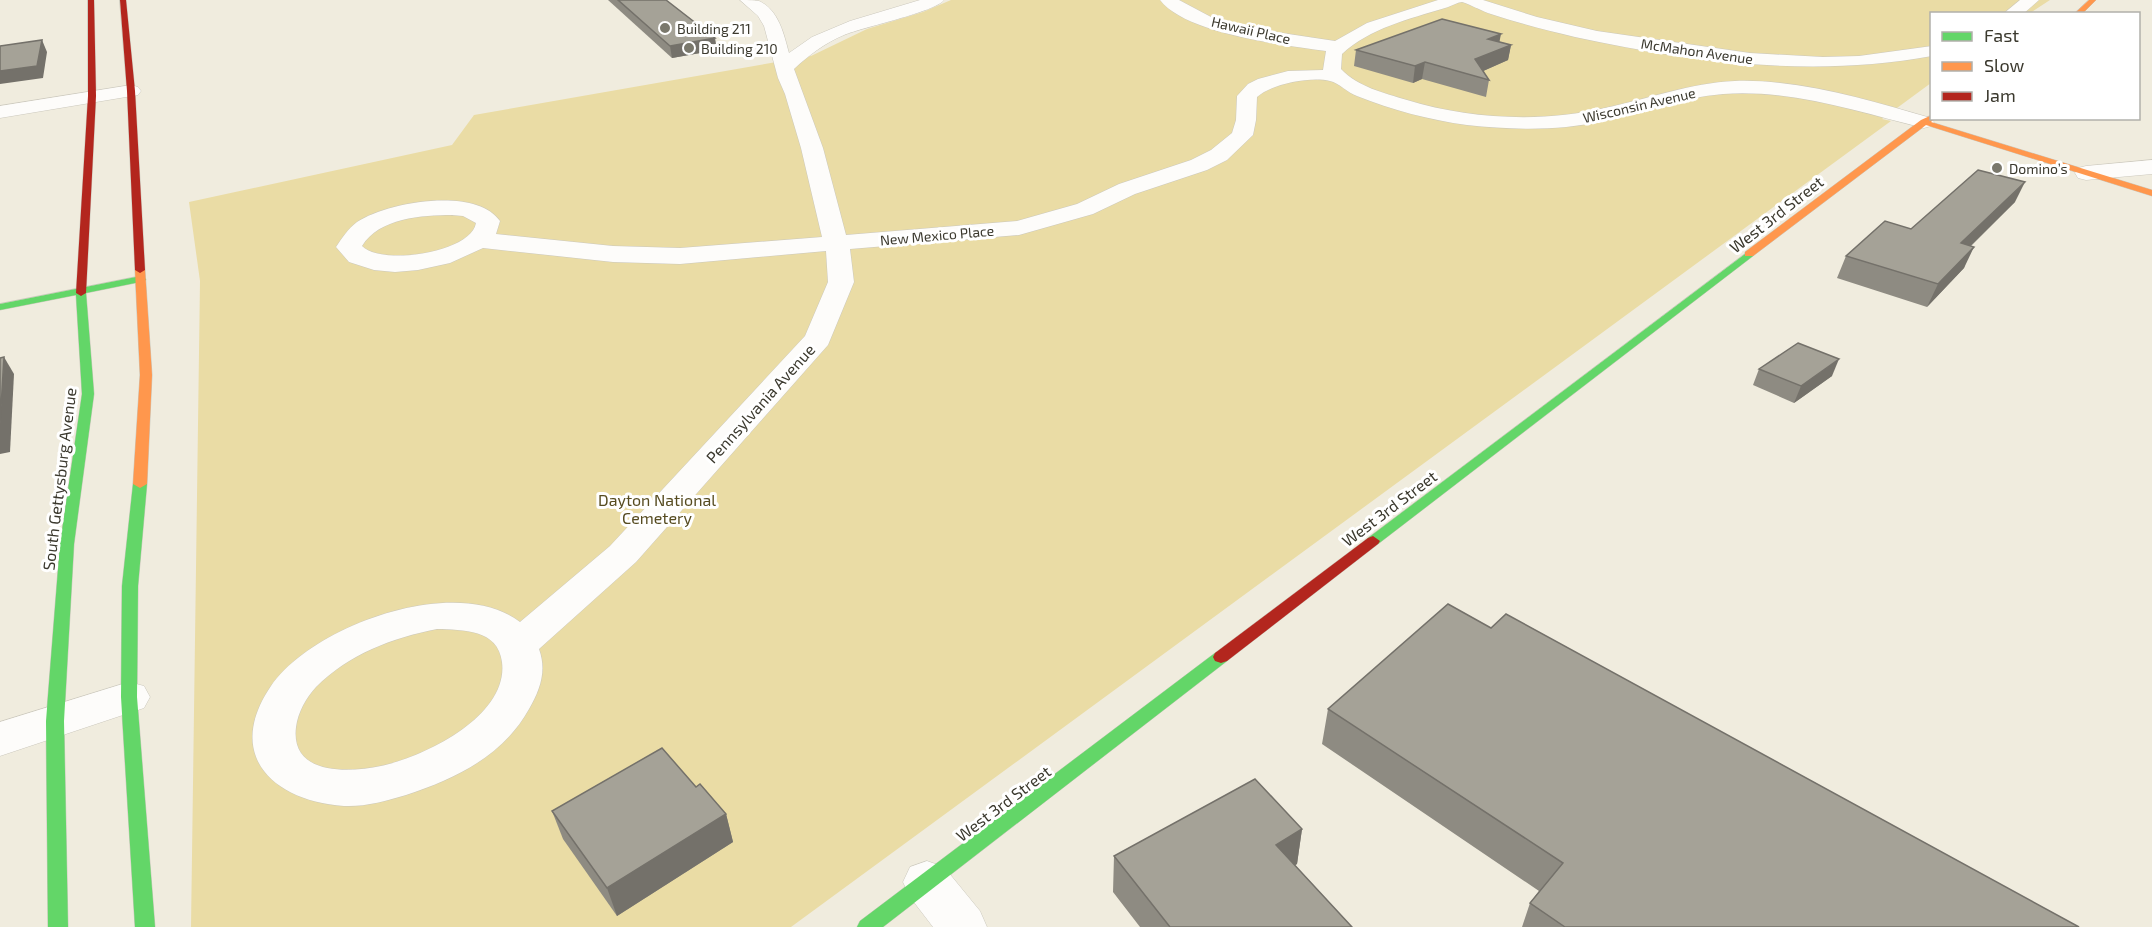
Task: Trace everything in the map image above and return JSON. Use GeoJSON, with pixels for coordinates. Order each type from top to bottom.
{"type":"FeatureCollection","features":[{"type":"Feature","properties":{"kind":"main road","name":"South Gettysburg Avenue"},"geometry":{"type":"LineString","coordinates":[[58,927],[56,721],[67,544],[88,394],[81,292],[92,96],[91,0]]}},
{"type":"Feature","properties":{"kind":"main road"},"geometry":{"type":"LineString","coordinates":[[123,0],[131,91],[146,386],[144,441],[130,586],[129,698],[146,927]]}},
{"type":"Feature","properties":{"kind":"main road"},"geometry":{"type":"LineString","coordinates":[[2079,12],[2093,0]]}},
{"type":"Feature","properties":{"kind":"main road","name":"West 3rd Street"},"geometry":{"type":"LineString","coordinates":[[867,927],[1928,119]]}},
{"type":"Feature","properties":{"kind":"main road"},"geometry":{"type":"LineString","coordinates":[[1931,120],[2152,193]]}},
{"type":"Feature","properties":{"kind":"main road"},"geometry":{"type":"LineString","coordinates":[[0,307],[141,279]]}},
{"type":"Feature","properties":{"kind":"street","name":"Pennsylvania Avenue"},"geometry":{"type":"LineString","coordinates":[[518,645],[623,554],[818,339],[841,282],[837,243],[812,148],[773,26],[764,13],[748,0]]}},
{"type":"Feature","properties":{"kind":"street"},"geometry":{"type":"LineString","coordinates":[[785,67],[800,52],[835,33],[936,0]]}},
{"type":"Feature","properties":{"kind":"street","name":"Hawaii Place"},"geometry":{"type":"LineString","coordinates":[[1168,0],[1188,13],[1226,26],[1338,47]]}},
{"type":"Feature","properties":{"kind":"street"},"geometry":{"type":"LineString","coordinates":[[1335,75],[1331,58],[1338,47],[1368,30],[1455,0]]}},
{"type":"Feature","properties":{"kind":"street","name":"McMahon Avenue"},"geometry":{"type":"LineString","coordinates":[[1468,0],[1525,19],[1585,34],[1695,52],[1755,59],[1826,63],[1896,57],[1930,51]]}},
{"type":"Feature","properties":{"kind":"street"},"geometry":{"type":"LineString","coordinates":[[2014,12],[2031,0]]}},
{"type":"Feature","properties":{"kind":"street","name":"Wisconsin Avenue"},"geometry":{"type":"LineString","coordinates":[[1335,75],[1364,92],[1405,106],[1438,114],[1498,121],[1543,121],[1591,117],[1700,90],[1735,87],[1810,93],[1928,119]]}},
{"type":"Feature","properties":{"kind":"street","name":"New Mexico Place"},"geometry":{"type":"LineString","coordinates":[[479,240],[613,254],[680,256],[1019,228],[1085,209],[1126,189],[1199,165],[1230,148],[1245,129],[1247,96],[1260,85],[1290,77],[1335,75]]}},
{"type":"Feature","properties":{"kind":"street"},"geometry":{"type":"LineString","coordinates":[[0,112],[131,91]]}},
{"type":"Feature","properties":{"kind":"street"},"geometry":{"type":"LineString","coordinates":[[2086,173],[2152,167]]}},
{"type":"Feature","properties":{"kind":"street"},"geometry":{"type":"LineString","coordinates":[[448,208],[480,214],[488,221],[487,230],[479,240],[445,256],[400,264],[379,264],[363,260],[352,255],[349,247],[353,238],[364,228],[382,220],[403,213],[448,208]]}},
{"type":"Feature","properties":{"kind":"street"},"geometry":{"type":"LineString","coordinates":[[437,616],[461,617],[472,618],[501,628],[518,645],[524,666],[521,682],[504,716],[474,744],[434,767],[389,783],[345,788],[307,782],[282,766],[271,742],[275,714],[294,685],[322,659],[359,638],[398,623],[437,616]]}},
{"type":"Feature","properties":{"kind":"street"},"geometry":{"type":"LineString","coordinates":[[0,739],[129,698]]}},
{"type":"Feature","properties":{"kind":"street"},"geometry":{"type":"LineString","coordinates":[[927,882],[962,927]]}},
{"type":"Feature","properties":{"kind":"green space","name":"Dayton National Cemetery"},"geometry":{"type":"Polygon","coordinates":[[[951,0],[2050,0],[2032,12],[1930,12],[1930,84],[1882,119],[1891,121],[791,927],[191,927],[200,281],[189,202],[452,145],[474,115],[811,56],[867,29],[923,12],[951,0]]]}},
{"type":"Feature","properties":{"kind":"building"},"geometry":{"type":"Polygon","coordinates":[[[618,0],[666,0],[715,38],[670,46],[618,0]]]}},
{"type":"Feature","properties":{"kind":"building"},"geometry":{"type":"Polygon","coordinates":[[[1442,19],[1501,34],[1488,39],[1511,45],[1475,59],[1489,80],[1425,62],[1415,66],[1356,50],[1442,19]]]}},
{"type":"Feature","properties":{"kind":"building"},"geometry":{"type":"Polygon","coordinates":[[[42,40],[37,66],[0,71],[0,46],[42,40]]]}},
{"type":"Feature","properties":{"kind":"building"},"geometry":{"type":"Polygon","coordinates":[[[1978,170],[2025,182],[1961,243],[1974,247],[1938,284],[1846,256],[1885,221],[1911,229],[1978,170]]]}},
{"type":"Feature","properties":{"kind":"building"},"geometry":{"type":"Polygon","coordinates":[[[1798,343],[1839,359],[1801,386],[1759,369],[1798,343]]]}},
{"type":"Feature","properties":{"kind":"building"},"geometry":{"type":"Polygon","coordinates":[[[4,357],[0,424],[0,358],[4,357]]]}},
{"type":"Feature","properties":{"kind":"building"},"geometry":{"type":"Polygon","coordinates":[[[1448,604],[1491,628],[1506,614],[2079,927],[1565,927],[1530,903],[1563,863],[1328,709],[1448,604]]]}},
{"type":"Feature","properties":{"kind":"building"},"geometry":{"type":"Polygon","coordinates":[[[662,748],[696,787],[700,784],[726,814],[607,888],[552,811],[662,748]]]}},
{"type":"Feature","properties":{"kind":"building"},"geometry":{"type":"Polygon","coordinates":[[[1255,779],[1302,829],[1276,845],[1352,927],[1170,927],[1114,856],[1255,779]]]}},
{"type":"Feature","properties":{"kind":"traffic: fast"},"geometry":{"type":"LineString","coordinates":[[1373,541],[1749,254]]}},
{"type":"Feature","properties":{"kind":"traffic: fast"},"geometry":{"type":"LineString","coordinates":[[0,307],[141,279]]}},
{"type":"Feature","properties":{"kind":"traffic: fast"},"geometry":{"type":"LineString","coordinates":[[58,927],[55,721],[67,544],[88,394],[81,293]]}},
{"type":"Feature","properties":{"kind":"traffic: fast"},"geometry":{"type":"LineString","coordinates":[[140,484],[130,586],[129,697],[145,927]]}},
{"type":"Feature","properties":{"kind":"traffic: fast"},"geometry":{"type":"LineString","coordinates":[[867,927],[1221,657]]}},
{"type":"Feature","properties":{"kind":"traffic: slow"},"geometry":{"type":"LineString","coordinates":[[2079,12],[2093,0]]}},
{"type":"Feature","properties":{"kind":"traffic: slow"},"geometry":{"type":"LineString","coordinates":[[1749,254],[1930,118]]}},
{"type":"Feature","properties":{"kind":"traffic: slow"},"geometry":{"type":"LineString","coordinates":[[1924,122],[2152,193]]}},
{"type":"Feature","properties":{"kind":"traffic: slow"},"geometry":{"type":"LineString","coordinates":[[140,270],[146,375],[140,484]]}},
{"type":"Feature","properties":{"kind":"traffic: jam"},"geometry":{"type":"LineString","coordinates":[[81,293],[92,96],[91,0]]}},
{"type":"Feature","properties":{"kind":"traffic: jam"},"geometry":{"type":"LineString","coordinates":[[123,0],[131,91],[140,270]]}},
{"type":"Feature","properties":{"kind":"traffic: jam"},"geometry":{"type":"LineString","coordinates":[[1221,657],[1373,541]]}},
{"type":"Feature","properties":{"kind":"place","name":"Building 211"},"geometry":{"type":"Point","coordinates":[665,28]}},
{"type":"Feature","properties":{"kind":"place","name":"Building 210"},"geometry":{"type":"Point","coordinates":[689,48]}},
{"type":"Feature","properties":{"kind":"place","name":"Domino’s"},"geometry":{"type":"Point","coordinates":[1997,168]}}]}
